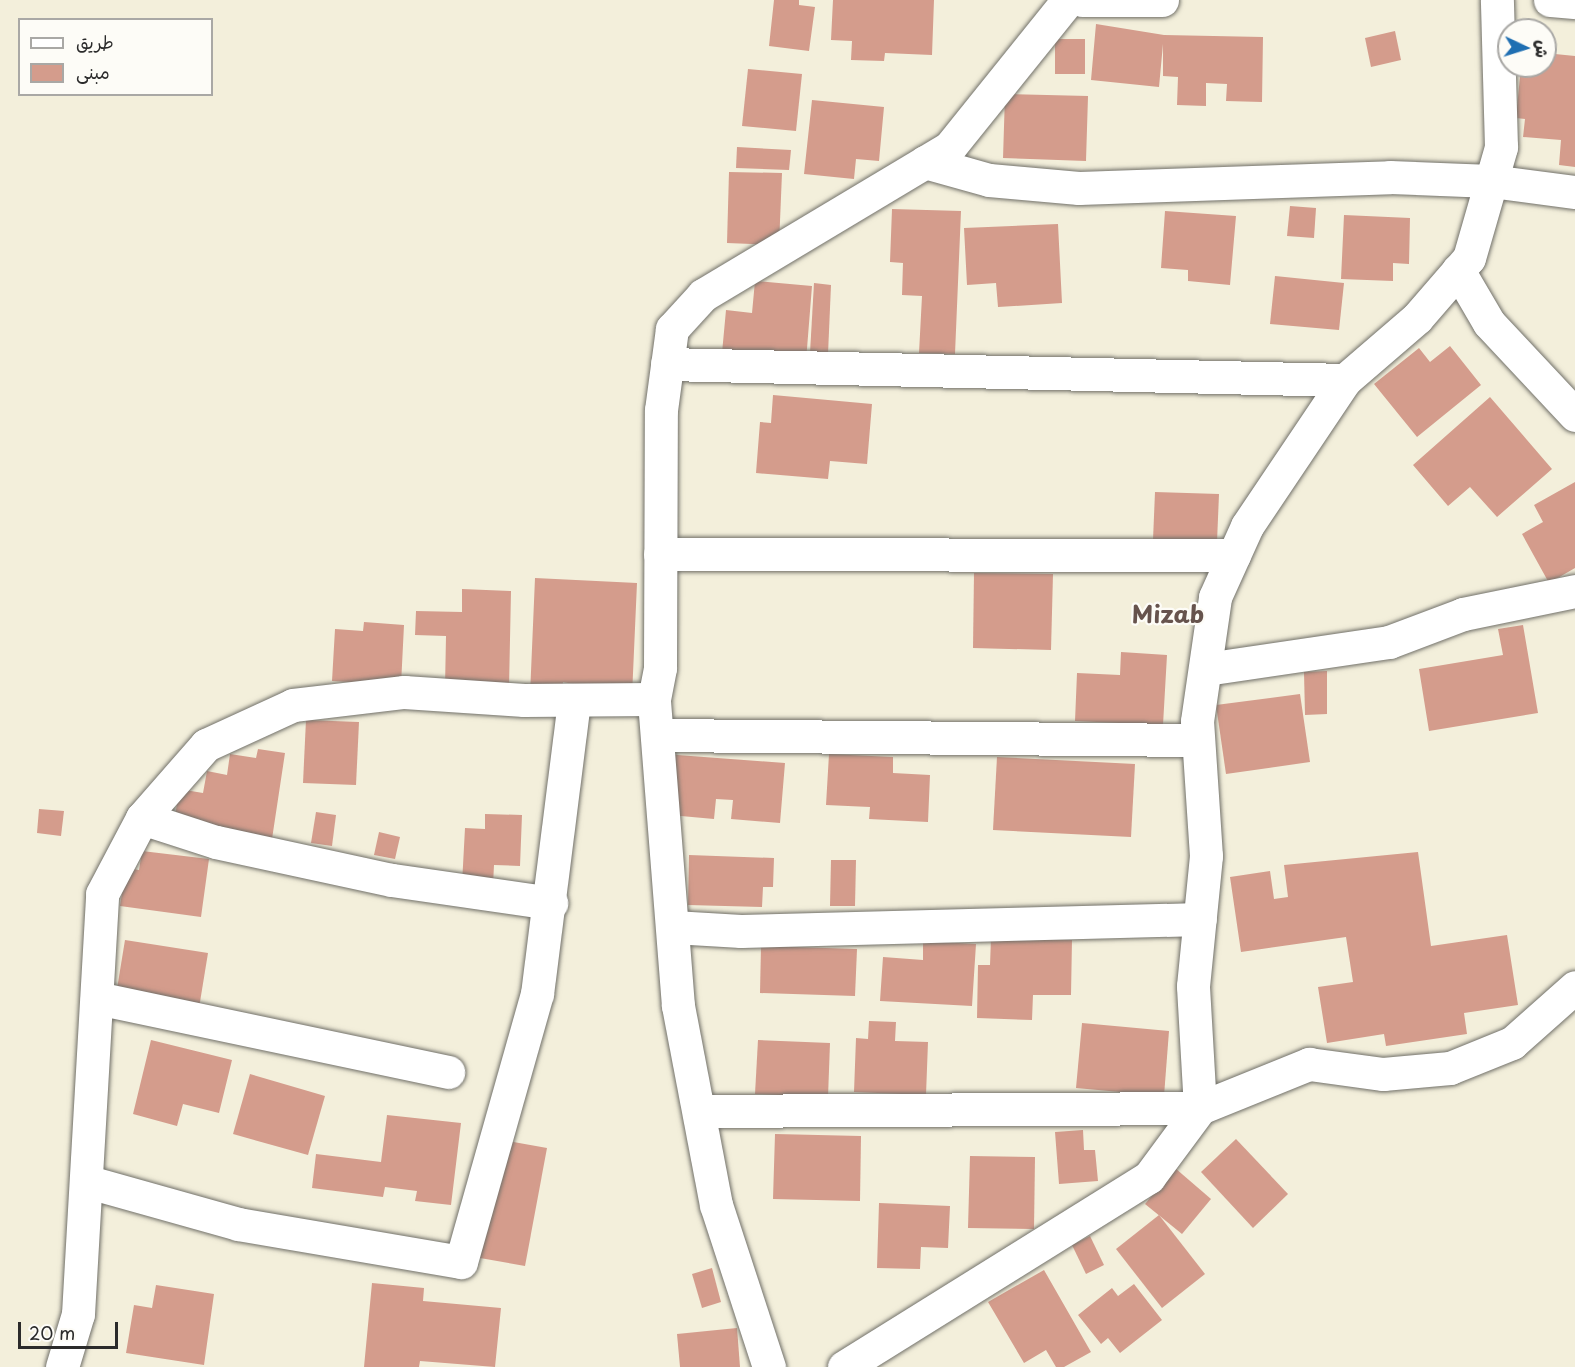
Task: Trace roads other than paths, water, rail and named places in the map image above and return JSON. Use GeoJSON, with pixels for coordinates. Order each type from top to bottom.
{"type":"FeatureCollection","features":[{"type":"Feature","properties":{"kind":"street"},"geometry":{"type":"LineString","coordinates":[[769,1367],[716,1205],[678,1006],[659,735],[654,699],[660,554],[661,410],[672,329],[703,295],[949,148],[1068,0]]}},
{"type":"Feature","properties":{"kind":"street"},"geometry":{"type":"LineString","coordinates":[[1082,0],[1162,0]]}},
{"type":"Feature","properties":{"kind":"street"},"geometry":{"type":"LineString","coordinates":[[844,1367],[1149,1178],[1200,1108],[1193,986],[1206,856],[1198,740],[1215,597],[1247,525],[1345,380],[1417,318],[1469,258],[1502,147],[1497,0]]}},
{"type":"Feature","properties":{"kind":"street"},"geometry":{"type":"LineString","coordinates":[[1550,0],[1575,2]]}},
{"type":"Feature","properties":{"kind":"street"},"geometry":{"type":"LineString","coordinates":[[925,162],[989,180],[1079,188],[1390,177],[1491,181],[1575,192]]}},
{"type":"Feature","properties":{"kind":"street"},"geometry":{"type":"LineString","coordinates":[[1458,270],[1489,323],[1575,415]]}},
{"type":"Feature","properties":{"kind":"street"},"geometry":{"type":"LineString","coordinates":[[667,364],[1345,380]]}},
{"type":"Feature","properties":{"kind":"street"},"geometry":{"type":"LineString","coordinates":[[660,554],[1234,555]]}},
{"type":"Feature","properties":{"kind":"street"},"geometry":{"type":"LineString","coordinates":[[1206,669],[1389,642],[1463,614],[1575,591]]}},
{"type":"Feature","properties":{"kind":"street"},"geometry":{"type":"LineString","coordinates":[[62,1367],[78,1314],[89,1182],[102,894],[142,818],[206,745],[293,705],[404,692],[574,700],[654,699]]}},
{"type":"Feature","properties":{"kind":"street"},"geometry":{"type":"LineString","coordinates":[[89,1182],[238,1224],[461,1262],[537,994],[574,700]]}},
{"type":"Feature","properties":{"kind":"street"},"geometry":{"type":"LineString","coordinates":[[659,735],[1198,740]]}},
{"type":"Feature","properties":{"kind":"street"},"geometry":{"type":"LineString","coordinates":[[142,818],[216,842],[380,877],[550,903]]}},
{"type":"Feature","properties":{"kind":"street"},"geometry":{"type":"LineString","coordinates":[[673,927],[741,931],[1200,919]]}},
{"type":"Feature","properties":{"kind":"street"},"geometry":{"type":"LineString","coordinates":[[699,1112],[1200,1108],[1309,1064],[1383,1074],[1450,1068],[1512,1043],[1575,987]]}},
{"type":"Feature","properties":{"kind":"street"},"geometry":{"type":"LineString","coordinates":[[97,998],[448,1072]]}},
{"type":"Feature","properties":{"kind":"district","name":"Mizab"},"geometry":{"type":"Point","coordinates":[1168,614]}}]}
